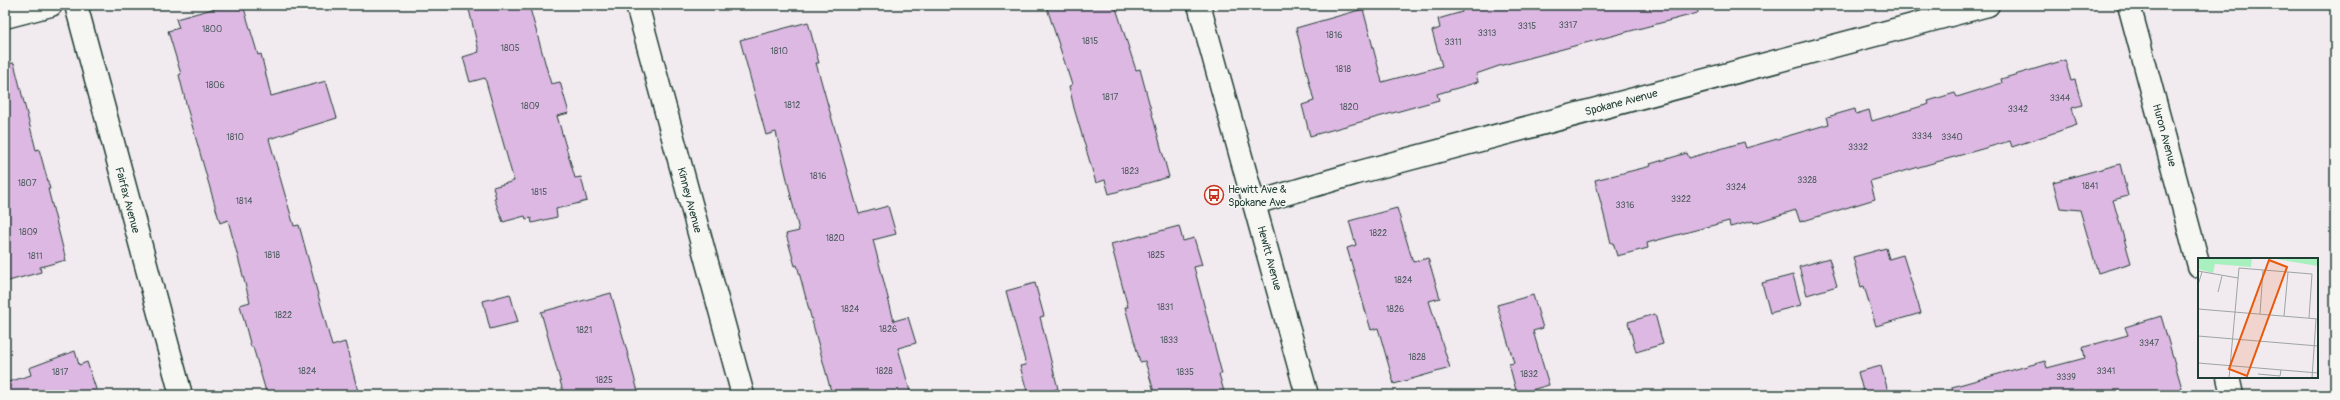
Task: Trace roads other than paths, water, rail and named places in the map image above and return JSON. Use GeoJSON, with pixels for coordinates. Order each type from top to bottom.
{"type":"FeatureCollection","features":[{"type":"Feature","properties":{"kind":"street"},"geometry":{"type":"LineString","coordinates":[[5,17],[51,5]]}},
{"type":"Feature","properties":{"kind":"street","name":"Fairfax Avenue"},"geometry":{"type":"LineString","coordinates":[[76,5],[181,395]]}},
{"type":"Feature","properties":{"kind":"street","name":"Kinney Avenue"},"geometry":{"type":"LineString","coordinates":[[637,5],[742,395]]}},
{"type":"Feature","properties":{"kind":"street","name":"Hewitt Avenue"},"geometry":{"type":"LineString","coordinates":[[1199,5],[1307,395]]}},
{"type":"Feature","properties":{"kind":"street","name":"Spokane Avenue"},"geometry":{"type":"LineString","coordinates":[[1255,203],[1368,170],[1988,5]]}},
{"type":"Feature","properties":{"kind":"street","name":"Huron Avenue"},"geometry":{"type":"LineString","coordinates":[[2129,5],[2198,262]]}},
{"type":"Feature","properties":{"kind":"street"},"geometry":{"type":"LineString","coordinates":[[2228,378],[2232,395]]}},
{"type":"Feature","properties":{"kind":"place","name":"Hewitt Ave & Spokane Ave"},"geometry":{"type":"Point","coordinates":[1214,195]}}]}
